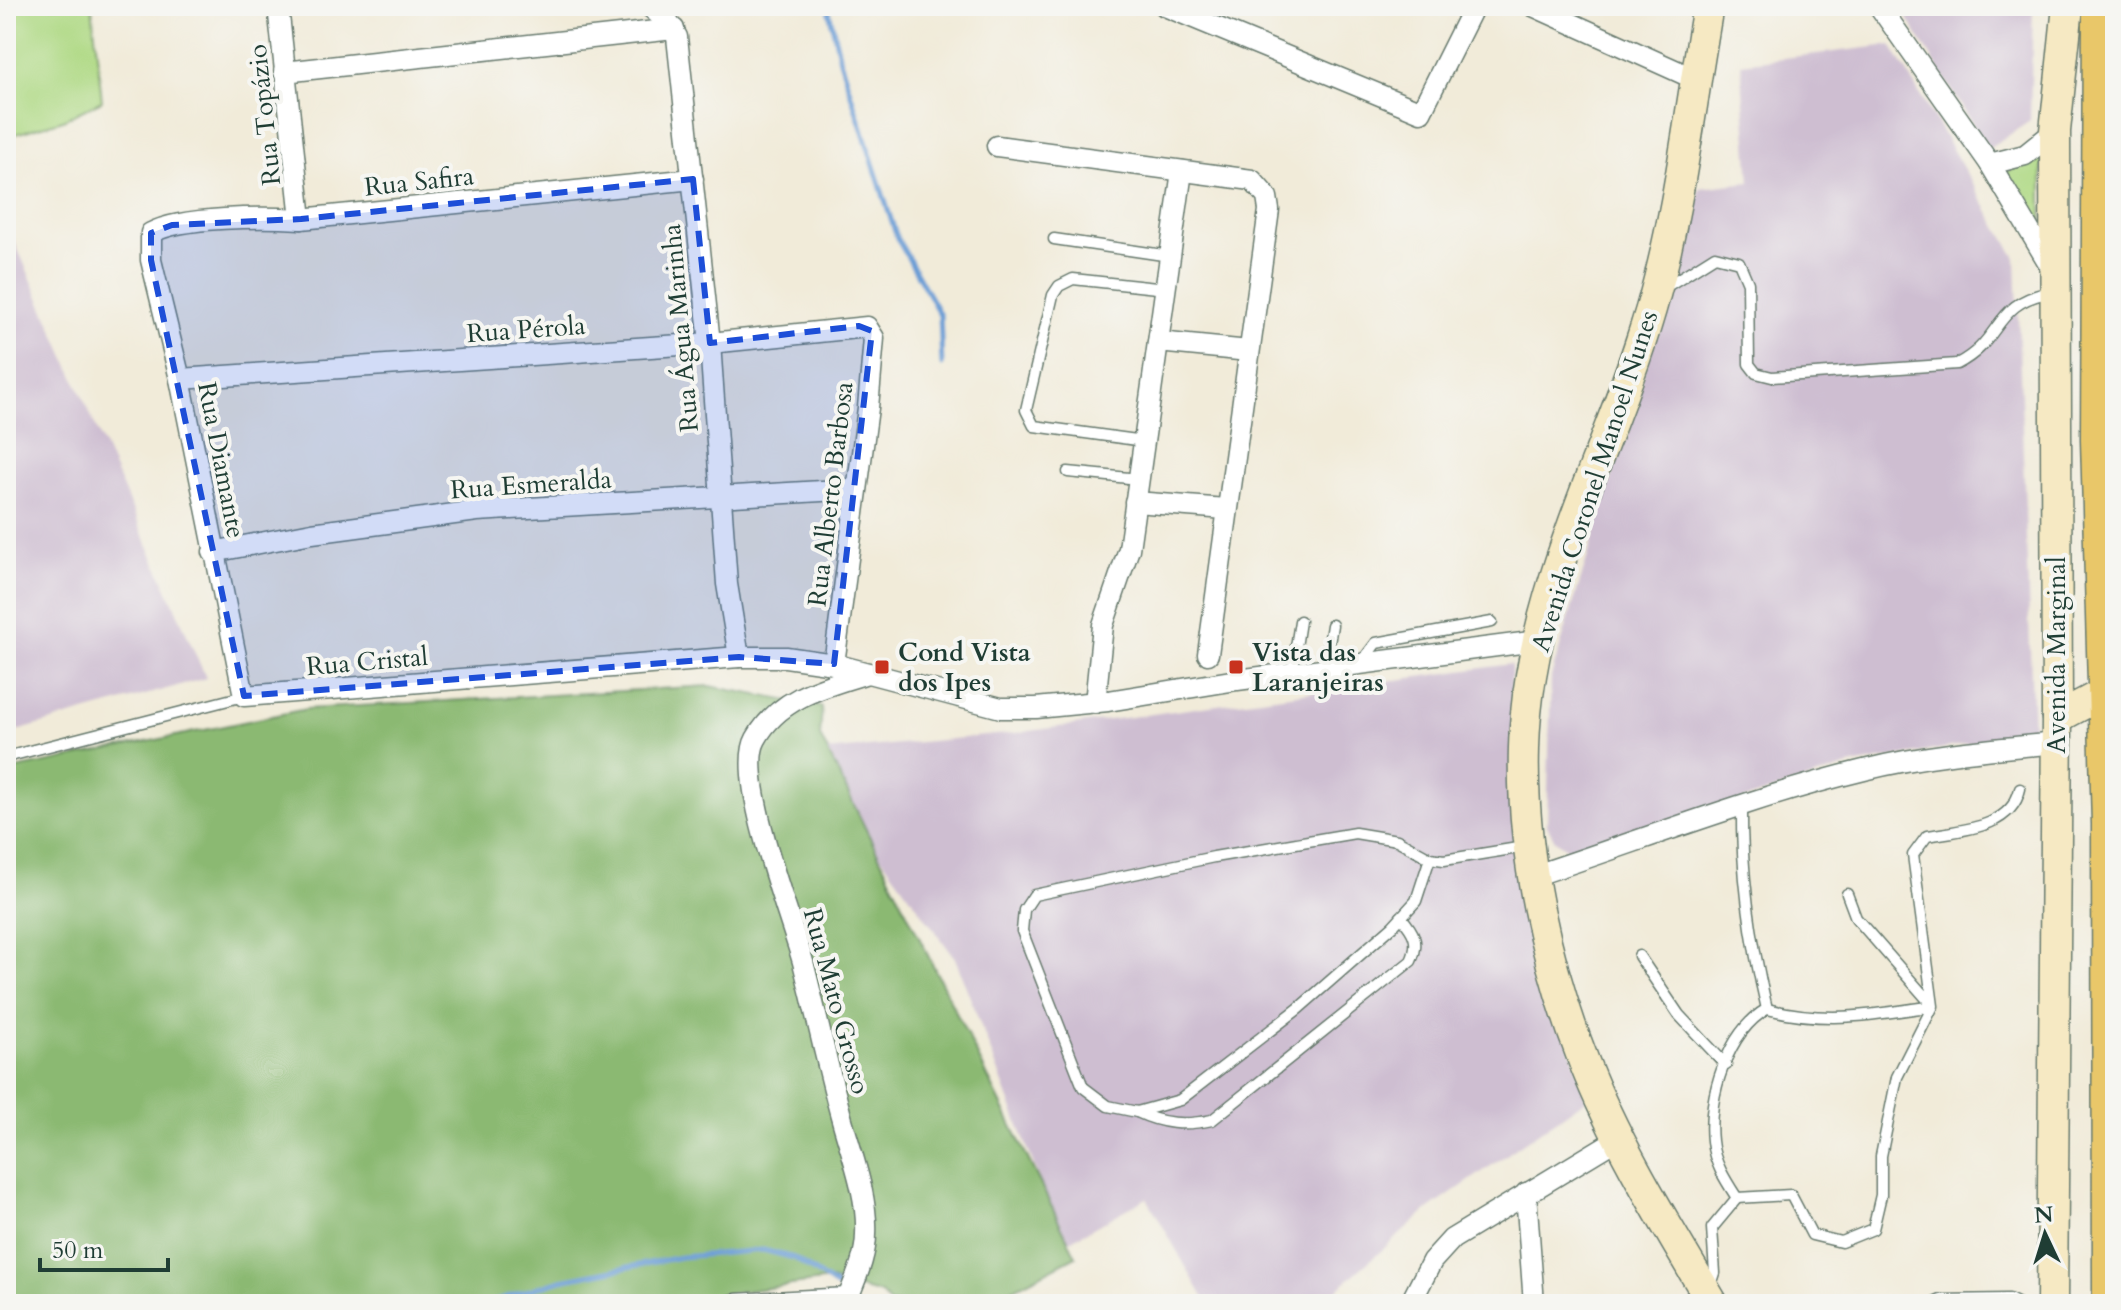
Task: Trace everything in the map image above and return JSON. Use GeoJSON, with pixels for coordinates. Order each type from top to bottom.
{"type":"FeatureCollection","features":[{"type":"Feature","properties":{"kind":"main road"},"geometry":{"type":"LineString","coordinates":[[2099,6],[2097,440],[2110,690],[2109,1304]]}},
{"type":"Feature","properties":{"kind":"street","name":"Rua Topázio"},"geometry":{"type":"LineString","coordinates":[[278,6],[301,219]]}},
{"type":"Feature","properties":{"kind":"street"},"geometry":{"type":"LineString","coordinates":[[649,6],[674,29]]}},
{"type":"Feature","properties":{"kind":"street"},"geometry":{"type":"LineString","coordinates":[[1165,6],[1421,112],[1474,6]]}},
{"type":"Feature","properties":{"kind":"street"},"geometry":{"type":"LineString","coordinates":[[1533,6],[1697,80]]}},
{"type":"Feature","properties":{"kind":"street","name":"Avenida Coronel Manoel Nunes"},"geometry":{"type":"LineString","coordinates":[[1708,6],[1681,186],[1656,293],[1537,641],[1523,746],[1528,846],[1533,876],[1552,957],[1583,1060],[1619,1138],[1708,1295]]}},
{"type":"Feature","properties":{"kind":"street"},"geometry":{"type":"LineString","coordinates":[[1879,6],[1990,164],[2054,282]]}},
{"type":"Feature","properties":{"kind":"street","name":"Avenida Marginal"},"geometry":{"type":"LineString","coordinates":[[2052,1304],[2057,730],[2055,131],[2066,8]]}},
{"type":"Feature","properties":{"kind":"street"},"geometry":{"type":"LineString","coordinates":[[284,72],[674,29]]}},
{"type":"Feature","properties":{"kind":"street","name":"Rua Água Marinha"},"geometry":{"type":"LineString","coordinates":[[674,29],[710,343],[727,584],[739,657]]}},
{"type":"Feature","properties":{"kind":"street"},"geometry":{"type":"LineString","coordinates":[[1990,164],[2025,155],[2055,131]]}},
{"type":"Feature","properties":{"kind":"street"},"geometry":{"type":"LineString","coordinates":[[997,146],[1252,180],[1267,197],[1269,210],[1208,654]]}},
{"type":"Feature","properties":{"kind":"street"},"geometry":{"type":"LineString","coordinates":[[1095,703],[1103,625],[1129,549],[1182,171]]}},
{"type":"Feature","properties":{"kind":"street","name":"Rua Safira"},"geometry":{"type":"LineString","coordinates":[[151,233],[172,225],[270,217],[301,219],[693,179]]}},
{"type":"Feature","properties":{"kind":"street","name":"Rua Diamante"},"geometry":{"type":"LineString","coordinates":[[151,233],[151,260],[180,379],[244,696]]}},
{"type":"Feature","properties":{"kind":"street","name":"Rua Pérola"},"geometry":{"type":"LineString","coordinates":[[180,379],[710,343],[859,326],[872,331]]}},
{"type":"Feature","properties":{"kind":"street","name":"Rua Alberto Barbosa"},"geometry":{"type":"LineString","coordinates":[[834,664],[868,408],[872,331]]}},
{"type":"Feature","properties":{"kind":"street"},"geometry":{"type":"LineString","coordinates":[[1158,342],[1249,351]]}},
{"type":"Feature","properties":{"kind":"street","name":"Rua Esmeralda"},"geometry":{"type":"LineString","coordinates":[[213,552],[312,533],[477,511],[856,489]]}},
{"type":"Feature","properties":{"kind":"street"},"geometry":{"type":"LineString","coordinates":[[1135,502],[1226,509]]}},
{"type":"Feature","properties":{"kind":"street","name":"Rua Cristal"},"geometry":{"type":"LineString","coordinates":[[244,696],[739,657],[786,657],[834,664],[1001,708],[1095,703],[1537,641]]}},
{"type":"Feature","properties":{"kind":"street","name":"Rua Mato Grosso"},"geometry":{"type":"LineString","coordinates":[[736,1304],[851,1301],[863,1259],[867,1232],[858,1180],[802,962],[760,822],[751,770],[754,742],[771,717],[795,700],[868,673]]}},
{"type":"Feature","properties":{"kind":"street"},"geometry":{"type":"LineString","coordinates":[[1533,876],[1867,769],[2057,730],[2110,690]]}},
{"type":"Feature","properties":{"kind":"street"},"geometry":{"type":"LineString","coordinates":[[1410,1304],[1441,1248],[1619,1138]]}},
{"type":"Feature","properties":{"kind":"street"},"geometry":{"type":"LineString","coordinates":[[1526,1193],[1534,1304]]}},
{"type":"Feature","properties":{"kind":"lane"},"geometry":{"type":"LineString","coordinates":[[1054,239],[1170,256]]}},
{"type":"Feature","properties":{"kind":"lane"},"geometry":{"type":"LineString","coordinates":[[1656,293],[1715,256],[1739,262],[1748,283],[1749,364],[1756,373],[1772,377],[1957,364],[1981,349],[2010,307],[2054,282]]}},
{"type":"Feature","properties":{"kind":"lane"},"geometry":{"type":"LineString","coordinates":[[1144,441],[1034,426],[1026,410],[1053,295],[1059,286],[1073,279],[1166,289]]}},
{"type":"Feature","properties":{"kind":"lane"},"geometry":{"type":"LineString","coordinates":[[1068,472],[1139,479]]}},
{"type":"Feature","properties":{"kind":"lane"},"geometry":{"type":"LineString","coordinates":[[1292,673],[1300,621]]}},
{"type":"Feature","properties":{"kind":"lane"},"geometry":{"type":"LineString","coordinates":[[1360,664],[1376,643],[1492,622]]}},
{"type":"Feature","properties":{"kind":"lane"},"geometry":{"type":"LineString","coordinates":[[1325,669],[1332,625]]}},
{"type":"Feature","properties":{"kind":"lane","name":"Rua Cristal"},"geometry":{"type":"LineString","coordinates":[[6,757],[244,696]]}},
{"type":"Feature","properties":{"kind":"lane"},"geometry":{"type":"LineString","coordinates":[[1708,1295],[1715,1276],[1712,1228],[1737,1198],[1791,1195],[1812,1235],[1841,1242],[1873,1229],[1881,1195],[1881,1156],[1897,1077],[1933,1006],[1913,855],[1927,836],[1993,824],[2019,796],[2020,789]]}},
{"type":"Feature","properties":{"kind":"lane"},"geometry":{"type":"LineString","coordinates":[[1742,807],[1741,849],[1755,956],[1767,1009]]}},
{"type":"Feature","properties":{"kind":"lane"},"geometry":{"type":"LineString","coordinates":[[1401,917],[1413,931],[1417,947],[1411,961],[1212,1120],[1188,1125],[1154,1121],[1137,1112],[1108,1106],[1083,1087],[1022,931],[1024,910],[1034,895],[1214,857],[1355,833],[1397,840],[1430,858],[1465,859],[1528,846]]}},
{"type":"Feature","properties":{"kind":"lane"},"geometry":{"type":"LineString","coordinates":[[1137,1112],[1180,1100],[1298,1009],[1416,901],[1430,858]]}},
{"type":"Feature","properties":{"kind":"lane"},"geometry":{"type":"LineString","coordinates":[[1847,894],[1856,918],[1933,1006]]}},
{"type":"Feature","properties":{"kind":"lane"},"geometry":{"type":"LineString","coordinates":[[1639,956],[1679,1015],[1726,1065]]}},
{"type":"Feature","properties":{"kind":"lane"},"geometry":{"type":"LineString","coordinates":[[1737,1198],[1719,1169],[1712,1142],[1712,1110],[1731,1049],[1750,1018],[1767,1009],[1807,1019],[1846,1019],[1933,1006]]}},
{"type":"Feature","properties":{"kind":"lane"},"geometry":{"type":"LineString","coordinates":[[1932,1304],[1941,1300],[2009,1299],[2019,1304]]}},
{"type":"Feature","properties":{"kind":"highlighted area"},"geometry":{"type":"Polygon","coordinates":[[[693,179],[710,343],[859,326],[872,331],[834,664],[739,657],[244,696],[151,260],[151,233],[172,225],[301,219],[693,179]]]}},
{"type":"Feature","properties":{"kind":"shaded area"},"geometry":{"type":"Polygon","coordinates":[[[1900,6],[2033,6],[2030,121],[1988,149],[1900,6]]]}},
{"type":"Feature","properties":{"kind":"shaded area"},"geometry":{"type":"Polygon","coordinates":[[[1891,45],[2016,258],[2033,732],[1852,765],[1594,848],[1570,851],[1555,840],[1547,825],[1551,677],[1700,188],[1750,182],[1741,63],[1891,45]]]}},
{"type":"Feature","properties":{"kind":"shaded area"},"geometry":{"type":"Polygon","coordinates":[[[6,222],[206,678],[6,734],[6,222]]]}},
{"type":"Feature","properties":{"kind":"shaded area"},"geometry":{"type":"Polygon","coordinates":[[[1511,664],[1515,872],[1586,1099],[1428,1210],[1320,1304],[1207,1304],[1147,1198],[1064,1244],[955,958],[805,753],[1016,733],[1511,664]]]}},
{"type":"Feature","properties":{"kind":"green space"},"geometry":{"type":"Polygon","coordinates":[[[6,6],[92,6],[102,101],[63,120],[6,137],[6,6]]]}},
{"type":"Feature","properties":{"kind":"green space"},"geometry":{"type":"Polygon","coordinates":[[[2042,155],[2042,237],[2006,172],[2042,155]]]}},
{"type":"Feature","properties":{"kind":"green space"},"geometry":{"type":"Polygon","coordinates":[[[709,686],[822,707],[820,736],[1076,1256],[984,1304],[890,1304],[881,1294],[830,1280],[645,1304],[6,1304],[6,771],[306,709],[709,686]]]}},
{"type":"Feature","properties":{"kind":"waterway"},"geometry":{"type":"LineString","coordinates":[[828,6],[840,60],[897,238],[940,315],[942,365]]}},
{"type":"Feature","properties":{"kind":"waterway"},"geometry":{"type":"LineString","coordinates":[[485,1304],[561,1280],[681,1257],[763,1250],[794,1258],[840,1289]]}},
{"type":"Feature","properties":{"kind":"place","name":"Cond Vista dos Ipes"},"geometry":{"type":"Point","coordinates":[882,667]}},
{"type":"Feature","properties":{"kind":"place","name":"Vista das Laranjeiras"},"geometry":{"type":"Point","coordinates":[1236,667]}}]}
